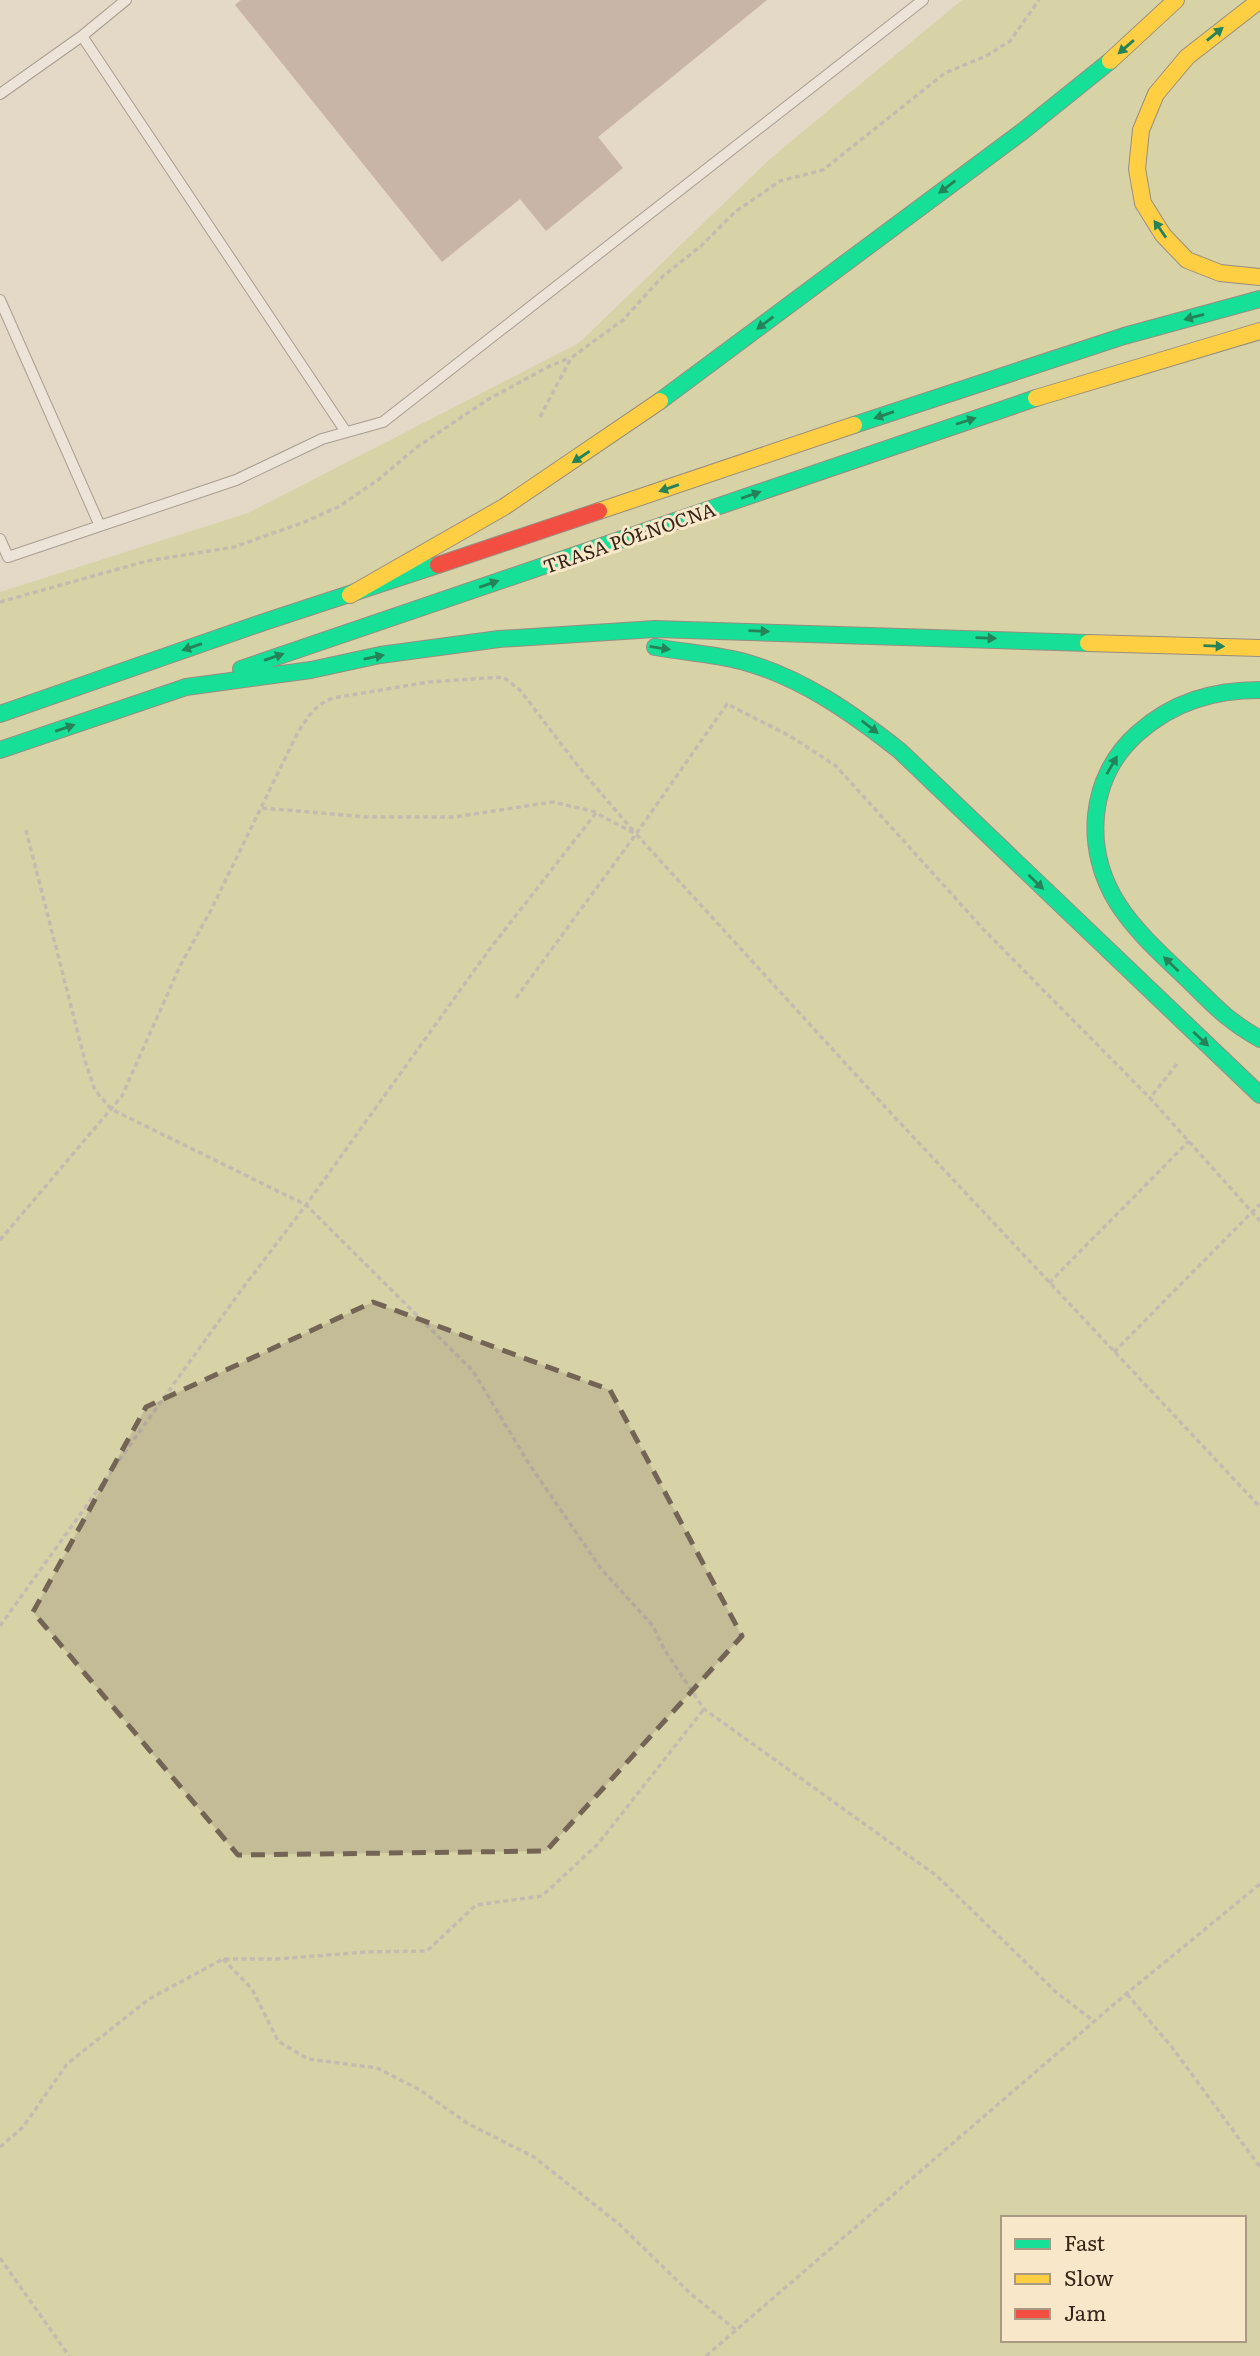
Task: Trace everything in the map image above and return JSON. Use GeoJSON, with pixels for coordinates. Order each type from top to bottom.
{"type":"FeatureCollection","features":[{"type":"Feature","properties":{"kind":"main road"},"geometry":{"type":"LineString","coordinates":[[350,596],[505,507],[638,418],[1023,131],[1107,63],[1176,0]]}},
{"type":"Feature","properties":{"kind":"main road"},"geometry":{"type":"LineString","coordinates":[[1260,0],[1187,57],[1156,94],[1141,130],[1137,169],[1143,203],[1163,235],[1187,260],[1220,273],[1260,277]]}},
{"type":"Feature","properties":{"kind":"main road","name":"TRASA PÓŁNOCNA"},"geometry":{"type":"LineString","coordinates":[[0,714],[267,621],[350,596],[1020,369],[1124,336],[1260,299]]}},
{"type":"Feature","properties":{"kind":"main road","name":"TRASA PÓŁNOCNA"},"geometry":{"type":"LineString","coordinates":[[0,750],[936,431],[1072,386],[1260,331]]}},
{"type":"Feature","properties":{"kind":"main road"},"geometry":{"type":"LineString","coordinates":[[186,687],[311,670],[380,655],[499,639],[668,629],[1260,648]]}},
{"type":"Feature","properties":{"kind":"main road"},"geometry":{"type":"LineString","coordinates":[[568,634],[741,660],[805,686],[850,712],[901,751],[1260,1095]]}},
{"type":"Feature","properties":{"kind":"main road"},"geometry":{"type":"LineString","coordinates":[[1260,690],[1205,694],[1174,706],[1147,723],[1125,742],[1102,782],[1094,816],[1095,845],[1114,898],[1146,939],[1231,1022],[1260,1039]]}},
{"type":"Feature","properties":{"kind":"lane"},"geometry":{"type":"LineString","coordinates":[[0,94],[82,36],[126,0]]}},
{"type":"Feature","properties":{"kind":"lane"},"geometry":{"type":"LineString","coordinates":[[0,539],[4,557],[236,480],[322,439],[383,422],[923,0]]}},
{"type":"Feature","properties":{"kind":"lane"},"geometry":{"type":"LineString","coordinates":[[82,36],[345,432]]}},
{"type":"Feature","properties":{"kind":"lane"},"geometry":{"type":"LineString","coordinates":[[0,300],[100,526]]}},
{"type":"Feature","properties":{"kind":"path"},"geometry":{"type":"LineString","coordinates":[[0,602],[147,561],[234,547],[338,507],[378,480],[416,447],[487,400],[548,367],[571,358],[623,320],[663,276],[701,246],[735,212],[780,181],[823,170],[945,73],[1010,41],[1039,0]]}},
{"type":"Feature","properties":{"kind":"path"},"geometry":{"type":"LineString","coordinates":[[540,417],[571,358]]}},
{"type":"Feature","properties":{"kind":"path"},"geometry":{"type":"LineString","coordinates":[[0,1240],[122,1096],[180,967],[307,716],[319,703],[333,698],[429,682],[503,677],[520,690],[578,766],[636,834],[1049,1283],[1260,1507]]}},
{"type":"Feature","properties":{"kind":"path"},"geometry":{"type":"LineString","coordinates":[[516,999],[727,704],[790,736],[836,766],[985,931],[1150,1098],[1260,1220]]}},
{"type":"Feature","properties":{"kind":"path"},"geometry":{"type":"LineString","coordinates":[[262,808],[367,817],[454,817],[553,802],[597,813],[636,834]]}},
{"type":"Feature","properties":{"kind":"path"},"geometry":{"type":"LineString","coordinates":[[0,1626],[489,950],[597,813]]}},
{"type":"Feature","properties":{"kind":"path"},"geometry":{"type":"LineString","coordinates":[[26,830],[85,1061],[95,1090],[111,1109],[306,1205],[473,1371],[529,1464],[587,1549],[602,1570],[653,1626],[664,1649],[704,1709],[937,1876],[1057,1993],[1095,2021]]}},
{"type":"Feature","properties":{"kind":"path"},"geometry":{"type":"LineString","coordinates":[[1150,1098],[1177,1064]]}},
{"type":"Feature","properties":{"kind":"path"},"geometry":{"type":"LineString","coordinates":[[1049,1283],[1189,1141]]}},
{"type":"Feature","properties":{"kind":"path"},"geometry":{"type":"LineString","coordinates":[[1114,1352],[1260,1204]]}},
{"type":"Feature","properties":{"kind":"path"},"geometry":{"type":"LineString","coordinates":[[0,2147],[23,2127],[68,2064],[149,1999],[223,1959],[277,1959],[366,1952],[426,1951],[476,1905],[542,1896],[598,1844],[704,1709]]}},
{"type":"Feature","properties":{"kind":"path"},"geometry":{"type":"LineString","coordinates":[[706,2356],[1126,1994],[1260,1884]]}},
{"type":"Feature","properties":{"kind":"path"},"geometry":{"type":"LineString","coordinates":[[223,1959],[251,1989],[278,2041],[308,2059],[377,2068],[420,2090],[467,2123],[534,2157],[619,2224],[691,2294],[736,2330]]}},
{"type":"Feature","properties":{"kind":"path"},"geometry":{"type":"LineString","coordinates":[[1126,1994],[1171,2046],[1260,2167]]}},
{"type":"Feature","properties":{"kind":"path"},"geometry":{"type":"LineString","coordinates":[[0,2258],[69,2356]]}},
{"type":"Feature","properties":{"kind":"highlighted area"},"geometry":{"type":"Polygon","coordinates":[[[373,1302],[610,1390],[742,1636],[546,1851],[238,1855],[33,1612],[146,1407],[373,1302]]]}},
{"type":"Feature","properties":{"kind":"shaded area"},"geometry":{"type":"Polygon","coordinates":[[[962,0],[1260,0],[1260,2356],[0,2356],[0,592],[248,513],[579,343],[771,158],[962,0]]]}},
{"type":"Feature","properties":{"kind":"building"},"geometry":{"type":"Polygon","coordinates":[[[241,0],[767,0],[598,137],[623,168],[546,231],[520,199],[442,262],[235,5],[241,0]]]}},
{"type":"Feature","properties":{"kind":"traffic: fast"},"geometry":{"type":"LineString","coordinates":[[660,401],[1023,131],[1110,61]]}},
{"type":"Feature","properties":{"kind":"traffic: fast"},"geometry":{"type":"LineString","coordinates":[[854,425],[1124,336],[1260,299]]}},
{"type":"Feature","properties":{"kind":"traffic: fast"},"geometry":{"type":"LineString","coordinates":[[241,669],[1036,398]]}},
{"type":"Feature","properties":{"kind":"traffic: fast"},"geometry":{"type":"LineString","coordinates":[[0,714],[438,565]]}},
{"type":"Feature","properties":{"kind":"traffic: fast"},"geometry":{"type":"LineString","coordinates":[[186,687],[311,670],[380,655],[499,639],[655,629],[1088,643]]}},
{"type":"Feature","properties":{"kind":"traffic: fast"},"geometry":{"type":"LineString","coordinates":[[655,647],[741,661],[763,668],[805,686],[863,723],[900,751],[1260,1095]]}},
{"type":"Feature","properties":{"kind":"traffic: fast"},"geometry":{"type":"LineString","coordinates":[[0,750],[186,687]]}},
{"type":"Feature","properties":{"kind":"traffic: fast"},"geometry":{"type":"LineString","coordinates":[[1260,690],[1210,695],[1180,706],[1151,722],[1121,751],[1109,771],[1100,792],[1096,814],[1099,860],[1118,904],[1159,952],[1220,1011],[1260,1039]]}},
{"type":"Feature","properties":{"kind":"traffic: slow"},"geometry":{"type":"LineString","coordinates":[[1110,61],[1176,0]]}},
{"type":"Feature","properties":{"kind":"traffic: slow"},"geometry":{"type":"LineString","coordinates":[[1260,0],[1187,57],[1156,94],[1141,130],[1137,169],[1143,203],[1163,235],[1187,260],[1220,273],[1260,277]]}},
{"type":"Feature","properties":{"kind":"traffic: slow"},"geometry":{"type":"LineString","coordinates":[[1036,398],[1260,331]]}},
{"type":"Feature","properties":{"kind":"traffic: slow"},"geometry":{"type":"LineString","coordinates":[[350,595],[504,507],[660,401]]}},
{"type":"Feature","properties":{"kind":"traffic: slow"},"geometry":{"type":"LineString","coordinates":[[599,511],[854,425]]}},
{"type":"Feature","properties":{"kind":"traffic: slow"},"geometry":{"type":"LineString","coordinates":[[1088,643],[1260,648]]}},
{"type":"Feature","properties":{"kind":"traffic: jam"},"geometry":{"type":"LineString","coordinates":[[438,565],[599,511]]}}]}
